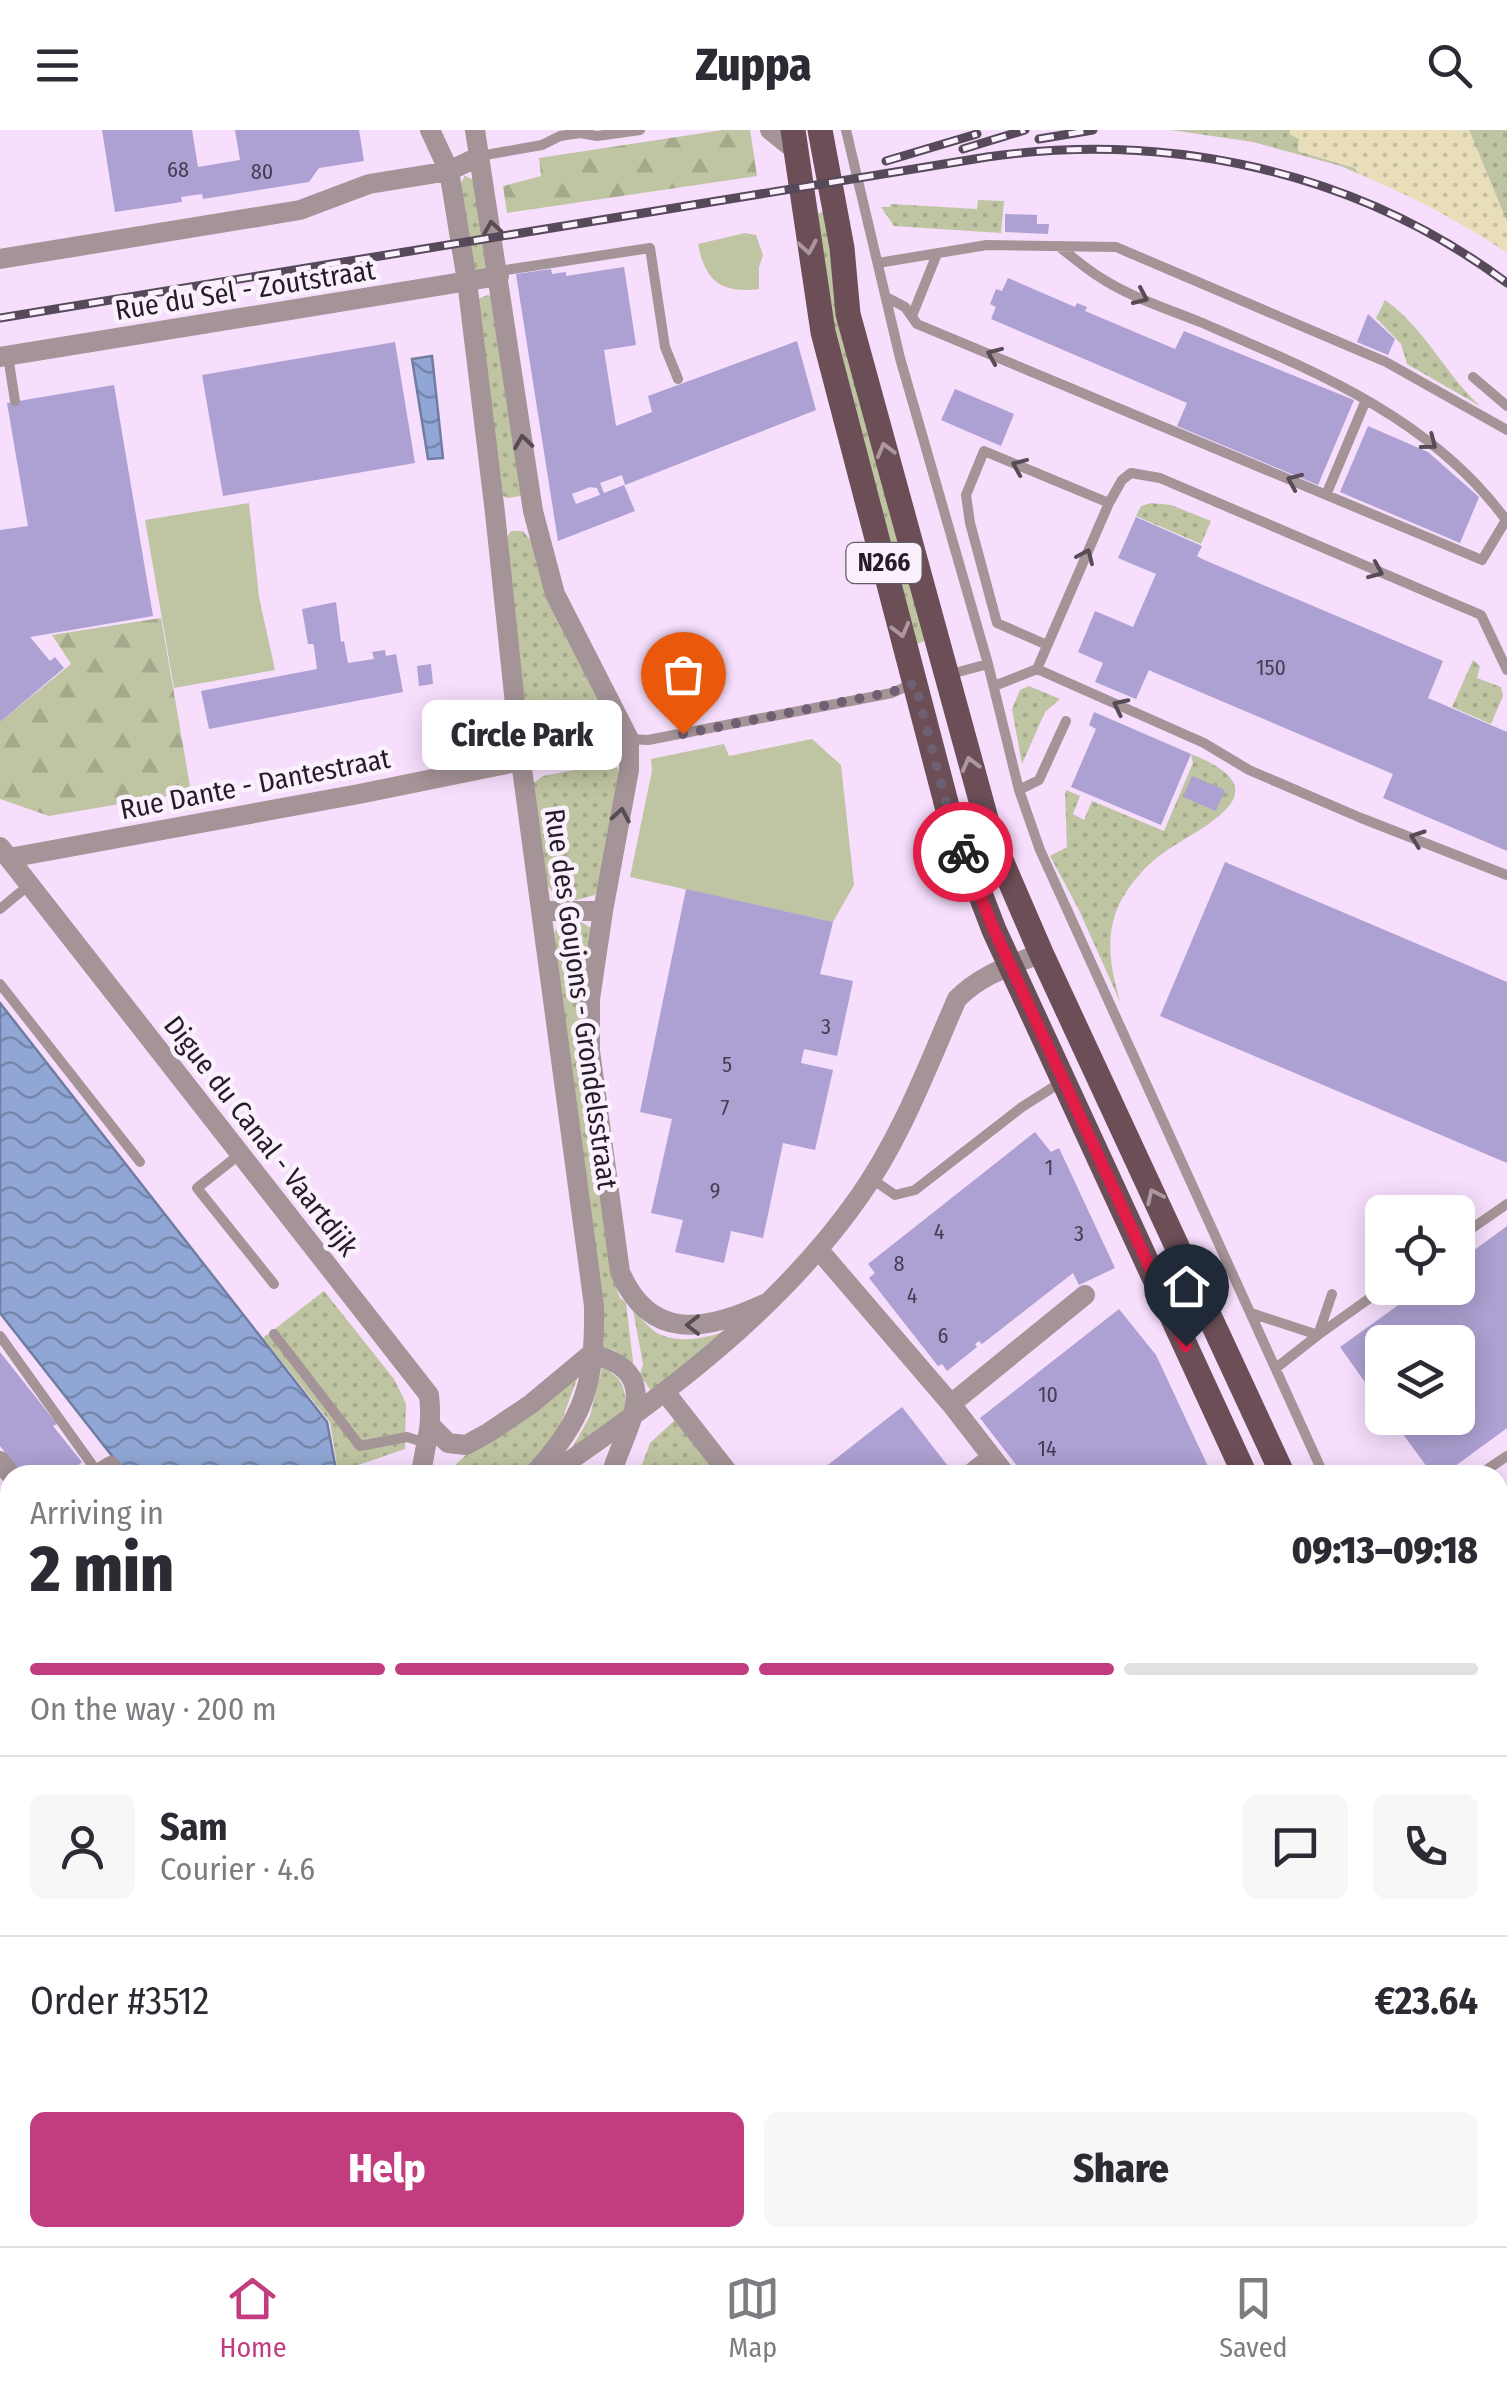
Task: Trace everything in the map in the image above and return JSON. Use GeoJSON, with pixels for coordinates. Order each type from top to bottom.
{"type":"FeatureCollection","features":[{"type":"Feature","properties":{"kind":"main road","name":"N266"},"geometry":{"type":"LineString","coordinates":[[820,130],[842,248],[848,314],[991,837],[1278,1465]]}},
{"type":"Feature","properties":{"kind":"main road","name":"N266"},"geometry":{"type":"LineString","coordinates":[[794,140],[823,332],[948,810],[1010,966],[1241,1465]]}},
{"type":"Feature","properties":{"kind":"street","name":"Rue des Goujons - Grondelsstraat"},"geometry":{"type":"LineString","coordinates":[[430,130],[449,170],[467,281],[521,761],[594,1306],[590,1382],[583,1407],[564,1440],[543,1465]]}},
{"type":"Feature","properties":{"kind":"street"},"geometry":{"type":"LineString","coordinates":[[475,130],[533,511],[555,594],[629,740]]}},
{"type":"Feature","properties":{"kind":"street"},"geometry":{"type":"LineString","coordinates":[[770,130],[794,140]]}},
{"type":"Feature","properties":{"kind":"street"},"geometry":{"type":"LineString","coordinates":[[0,259],[300,210],[369,184],[449,170],[480,156]]}},
{"type":"Feature","properties":{"kind":"street","name":"Rue du Sel - Zoutstraat"},"geometry":{"type":"LineString","coordinates":[[4,357],[499,273]]}},
{"type":"Feature","properties":{"kind":"street"},"geometry":{"type":"LineString","coordinates":[[496,513],[533,511]]}},
{"type":"Feature","properties":{"kind":"street"},"geometry":{"type":"LineString","coordinates":[[915,683],[946,675]]}},
{"type":"Feature","properties":{"kind":"street","name":"Rue des Goujons - Grondelsstraat"},"geometry":{"type":"LineString","coordinates":[[629,740],[629,770],[590,999],[590,1051],[620,1272],[628,1292],[655,1316],[674,1325],[714,1324],[764,1304]]}},
{"type":"Feature","properties":{"kind":"street","name":"Rue Dante - Dantestraat"},"geometry":{"type":"LineString","coordinates":[[6,862],[629,740]]}},
{"type":"Feature","properties":{"kind":"street","name":"Digue du Canal - Vaartdijk"},"geometry":{"type":"LineString","coordinates":[[6,862],[22,890],[240,1154],[429,1395],[430,1436],[423,1465]]}},
{"type":"Feature","properties":{"kind":"street"},"geometry":{"type":"LineString","coordinates":[[542,911],[602,911]]}},
{"type":"Feature","properties":{"kind":"street"},"geometry":{"type":"LineString","coordinates":[[563,1465],[665,1392],[742,1330],[818,1248],[871,1178],[925,1078],[957,999],[970,985],[1041,953]]}},
{"type":"Feature","properties":{"kind":"street"},"geometry":{"type":"LineString","coordinates":[[818,1248],[998,1465]]}},
{"type":"Feature","properties":{"kind":"street"},"geometry":{"type":"LineString","coordinates":[[950,1404],[1085,1295]]}},
{"type":"Feature","properties":{"kind":"street"},"geometry":{"type":"LineString","coordinates":[[430,1436],[466,1445],[531,1404],[591,1354],[613,1360],[633,1383],[637,1412],[615,1465]]}},
{"type":"Feature","properties":{"kind":"street"},"geometry":{"type":"LineString","coordinates":[[665,1392],[722,1465]]}},
{"type":"Feature","properties":{"kind":"street"},"geometry":{"type":"LineString","coordinates":[[982,1465],[992,1457]]}},
{"type":"Feature","properties":{"kind":"lane"},"geometry":{"type":"LineString","coordinates":[[480,156],[542,146],[560,136],[640,130]]}},
{"type":"Feature","properties":{"kind":"lane"},"geometry":{"type":"LineString","coordinates":[[846,130],[886,297],[1019,790],[1040,850],[1317,1465]]}},
{"type":"Feature","properties":{"kind":"lane"},"geometry":{"type":"LineString","coordinates":[[878,263],[987,245],[1116,247],[1386,362],[1507,430]]}},
{"type":"Feature","properties":{"kind":"lane"},"geometry":{"type":"LineString","coordinates":[[886,297],[905,307],[918,324],[1482,560],[1506,520],[1483,489],[1433,444],[1308,368],[1104,280],[1058,246]]}},
{"type":"Feature","properties":{"kind":"lane"},"geometry":{"type":"LineString","coordinates":[[499,273],[650,248],[666,347],[678,379]]}},
{"type":"Feature","properties":{"kind":"lane"},"geometry":{"type":"LineString","coordinates":[[912,316],[936,254]]}},
{"type":"Feature","properties":{"kind":"lane"},"geometry":{"type":"LineString","coordinates":[[4,357],[15,402]]}},
{"type":"Feature","properties":{"kind":"lane"},"geometry":{"type":"LineString","coordinates":[[1473,377],[1507,406]]}},
{"type":"Feature","properties":{"kind":"lane"},"geometry":{"type":"LineString","coordinates":[[1326,495],[1366,400]]}},
{"type":"Feature","properties":{"kind":"lane"},"geometry":{"type":"LineString","coordinates":[[1047,645],[998,623],[970,523],[966,494],[984,451],[1109,502]]}},
{"type":"Feature","properties":{"kind":"lane"},"geometry":{"type":"LineString","coordinates":[[1037,669],[1109,502],[1131,473],[1160,478],[1481,615],[1507,670]]}},
{"type":"Feature","properties":{"kind":"lane"},"geometry":{"type":"LineString","coordinates":[[946,675],[988,664]]}},
{"type":"Feature","properties":{"kind":"lane"},"geometry":{"type":"LineString","coordinates":[[994,686],[1037,669],[1204,743],[1249,770],[1507,875]]}},
{"type":"Feature","properties":{"kind":"lane"},"geometry":{"type":"LineString","coordinates":[[629,740],[648,740],[854,700],[915,683]]}},
{"type":"Feature","properties":{"kind":"lane"},"geometry":{"type":"LineString","coordinates":[[1019,790],[1039,780],[1066,721]]}},
{"type":"Feature","properties":{"kind":"lane"},"geometry":{"type":"LineString","coordinates":[[0,909],[22,890]]}},
{"type":"Feature","properties":{"kind":"lane"},"geometry":{"type":"LineString","coordinates":[[0,984],[140,1162]]}},
{"type":"Feature","properties":{"kind":"lane"},"geometry":{"type":"LineString","coordinates":[[871,1178],[895,1195],[916,1190],[1022,1107],[1064,1080]]}},
{"type":"Feature","properties":{"kind":"lane"},"geometry":{"type":"LineString","coordinates":[[240,1154],[197,1188],[274,1284]]}},
{"type":"Feature","properties":{"kind":"lane"},"geometry":{"type":"LineString","coordinates":[[1475,1226],[1507,1204]]}},
{"type":"Feature","properties":{"kind":"lane"},"geometry":{"type":"LineString","coordinates":[[1318,1335],[1332,1294]]}},
{"type":"Feature","properties":{"kind":"lane"},"geometry":{"type":"LineString","coordinates":[[1276,1368],[1365,1302]]}},
{"type":"Feature","properties":{"kind":"lane"},"geometry":{"type":"LineString","coordinates":[[1250,1312],[1318,1335]]}},
{"type":"Feature","properties":{"kind":"lane"},"geometry":{"type":"LineString","coordinates":[[274,1334],[360,1446],[430,1436]]}},
{"type":"Feature","properties":{"kind":"lane"},"geometry":{"type":"LineString","coordinates":[[0,1336],[97,1465]]}},
{"type":"Feature","properties":{"kind":"green space"},"geometry":{"type":"Polygon","coordinates":[[[723,130],[750,130],[757,176],[507,213],[503,186],[541,176],[539,158],[723,130]]]}},
{"type":"Feature","properties":{"kind":"green space"},"geometry":{"type":"Polygon","coordinates":[[[1171,130],[1290,130],[1299,139],[1298,151],[1355,168],[1359,174],[1253,142],[1171,130]]]}},
{"type":"Feature","properties":{"kind":"green space"},"geometry":{"type":"Polygon","coordinates":[[[1469,130],[1507,130],[1507,222],[1469,130]]]}},
{"type":"Feature","properties":{"kind":"green space"},"geometry":{"type":"Polygon","coordinates":[[[465,176],[477,181],[491,267],[479,272],[474,268],[460,184],[465,176]]]}},
{"type":"Feature","properties":{"kind":"green space"},"geometry":{"type":"Polygon","coordinates":[[[978,200],[1004,201],[1001,233],[894,226],[881,207],[891,204],[977,209],[978,200]]]}},
{"type":"Feature","properties":{"kind":"green space"},"geometry":{"type":"Polygon","coordinates":[[[823,212],[840,311],[925,641],[916,644],[843,385],[813,214],[823,212]]]}},
{"type":"Feature","properties":{"kind":"green space"},"geometry":{"type":"Polygon","coordinates":[[[745,233],[756,235],[763,255],[759,289],[734,289],[716,282],[705,267],[698,244],[745,233]]]}},
{"type":"Feature","properties":{"kind":"green space"},"geometry":{"type":"Polygon","coordinates":[[[488,295],[494,297],[521,496],[508,498],[501,495],[476,304],[488,295]]]}},
{"type":"Feature","properties":{"kind":"green space"},"geometry":{"type":"Polygon","coordinates":[[[1385,300],[1412,324],[1480,406],[1407,364],[1401,344],[1376,318],[1385,300]]]}},
{"type":"Feature","properties":{"kind":"green space"},"geometry":{"type":"Polygon","coordinates":[[[249,503],[259,597],[275,670],[174,688],[145,520],[249,503]]]}},
{"type":"Feature","properties":{"kind":"green space"},"geometry":{"type":"Polygon","coordinates":[[[1171,505],[1211,521],[1201,544],[1136,516],[1141,506],[1171,505]]]}},
{"type":"Feature","properties":{"kind":"green space"},"geometry":{"type":"Polygon","coordinates":[[[511,531],[523,531],[535,546],[610,719],[601,732],[528,743],[506,539],[511,531]]]}},
{"type":"Feature","properties":{"kind":"green space"},"geometry":{"type":"Polygon","coordinates":[[[161,618],[191,792],[49,816],[0,799],[0,722],[71,664],[52,635],[161,618]]]}},
{"type":"Feature","properties":{"kind":"green space"},"geometry":{"type":"Polygon","coordinates":[[[1473,660],[1480,666],[1477,678],[1501,687],[1503,696],[1491,724],[1452,707],[1473,660]]]}},
{"type":"Feature","properties":{"kind":"green space"},"geometry":{"type":"Polygon","coordinates":[[[1029,686],[1060,699],[1045,712],[1022,764],[1012,709],[1020,690],[1029,686]]]}},
{"type":"Feature","properties":{"kind":"green space"},"geometry":{"type":"Polygon","coordinates":[[[812,739],[841,765],[854,885],[833,922],[630,877],[652,771],[651,759],[724,744],[729,756],[812,739]]]}},
{"type":"Feature","properties":{"kind":"green space"},"geometry":{"type":"Polygon","coordinates":[[[1191,754],[1219,768],[1233,782],[1235,796],[1213,821],[1154,860],[1123,897],[1113,923],[1110,950],[1121,1004],[1050,856],[1067,847],[1066,790],[1080,796],[1073,814],[1084,820],[1092,801],[1164,831],[1193,763],[1191,754]]]}},
{"type":"Feature","properties":{"kind":"green space"},"geometry":{"type":"Polygon","coordinates":[[[605,764],[618,768],[620,780],[606,873],[595,895],[569,902],[555,895],[544,881],[532,784],[543,776],[605,764]]]}},
{"type":"Feature","properties":{"kind":"green space"},"geometry":{"type":"Polygon","coordinates":[[[568,921],[579,921],[591,928],[586,987],[614,1281],[626,1303],[634,1369],[614,1350],[603,1349],[554,933],[568,921]]]}},
{"type":"Feature","properties":{"kind":"green space"},"geometry":{"type":"Polygon","coordinates":[[[324,1291],[394,1379],[406,1404],[405,1449],[358,1465],[337,1465],[330,1422],[263,1338],[324,1291]]]}},
{"type":"Feature","properties":{"kind":"green space"},"geometry":{"type":"Polygon","coordinates":[[[633,1310],[657,1333],[675,1338],[703,1338],[729,1329],[651,1391],[640,1375],[643,1364],[633,1310]]]}},
{"type":"Feature","properties":{"kind":"green space"},"geometry":{"type":"Polygon","coordinates":[[[602,1367],[622,1383],[626,1409],[572,1448],[590,1416],[602,1367]]]}},
{"type":"Feature","properties":{"kind":"green space"},"geometry":{"type":"Polygon","coordinates":[[[577,1379],[555,1439],[533,1465],[455,1465],[473,1448],[577,1379]]]}},
{"type":"Feature","properties":{"kind":"green space"},"geometry":{"type":"Polygon","coordinates":[[[676,1419],[712,1465],[642,1465],[650,1443],[676,1419]]]}},
{"type":"Feature","properties":{"kind":"sand"},"geometry":{"type":"Polygon","coordinates":[[[1290,130],[1469,130],[1507,222],[1507,253],[1435,210],[1359,174],[1355,168],[1298,151],[1299,139],[1290,130]]]}},
{"type":"Feature","properties":{"kind":"water"},"geometry":{"type":"Polygon","coordinates":[[[432,356],[443,458],[428,459],[412,359],[432,356]]]}},
{"type":"Feature","properties":{"kind":"water"},"geometry":{"type":"Polygon","coordinates":[[[0,1003],[327,1422],[335,1465],[119,1465],[0,1313],[0,1003]]]}},
{"type":"Feature","properties":{"kind":"building"},"geometry":{"type":"Polygon","coordinates":[[[102,130],[192,130],[198,167],[240,160],[235,130],[359,130],[364,161],[319,168],[309,182],[203,199],[202,194],[181,197],[182,202],[115,212],[102,130]]]}},
{"type":"Feature","properties":{"kind":"building"},"geometry":{"type":"Polygon","coordinates":[[[1005,214],[1037,215],[1037,224],[1049,224],[1048,234],[1005,232],[1005,214]]]}},
{"type":"Feature","properties":{"kind":"building"},"geometry":{"type":"Polygon","coordinates":[[[624,267],[636,345],[604,350],[616,426],[652,412],[648,396],[797,341],[816,410],[625,485],[622,475],[600,483],[604,493],[624,485],[635,511],[558,541],[516,274],[551,269],[552,274],[566,272],[566,276],[624,267]],[[597,488],[572,494],[576,504],[600,495],[597,488]]]}},
{"type":"Feature","properties":{"kind":"building"},"geometry":{"type":"Polygon","coordinates":[[[1008,278],[1075,307],[1077,303],[1087,307],[1085,311],[1175,349],[1184,331],[1354,400],[1318,485],[1177,426],[1187,403],[991,319],[996,307],[990,304],[996,289],[1002,291],[1008,278]]]}},
{"type":"Feature","properties":{"kind":"building"},"geometry":{"type":"Polygon","coordinates":[[[1368,314],[1395,339],[1388,355],[1357,342],[1368,314]]]}},
{"type":"Feature","properties":{"kind":"building"},"geometry":{"type":"Polygon","coordinates":[[[395,342],[415,463],[223,496],[202,375],[395,342]]]}},
{"type":"Feature","properties":{"kind":"building"},"geometry":{"type":"Polygon","coordinates":[[[114,385],[153,616],[30,637],[50,661],[55,657],[64,668],[0,722],[0,530],[28,526],[7,403],[114,385]]]}},
{"type":"Feature","properties":{"kind":"building"},"geometry":{"type":"Polygon","coordinates":[[[955,389],[1014,414],[1001,446],[941,420],[955,389]]]}},
{"type":"Feature","properties":{"kind":"building"},"geometry":{"type":"Polygon","coordinates":[[[1368,426],[1428,452],[1479,497],[1460,543],[1340,492],[1368,426]]]}},
{"type":"Feature","properties":{"kind":"building"},"geometry":{"type":"Polygon","coordinates":[[[1136,517],[1202,546],[1197,556],[1202,559],[1443,661],[1428,698],[1507,732],[1507,851],[1383,798],[1393,774],[1149,670],[1136,699],[1095,682],[1103,663],[1078,652],[1095,611],[1133,627],[1156,574],[1118,558],[1136,517]]]}},
{"type":"Feature","properties":{"kind":"building"},"geometry":{"type":"Polygon","coordinates":[[[336,602],[348,663],[374,659],[372,652],[385,650],[386,656],[396,654],[403,692],[209,729],[201,691],[317,669],[302,609],[336,602]]]}},
{"type":"Feature","properties":{"kind":"building"},"geometry":{"type":"Polygon","coordinates":[[[431,664],[433,684],[419,686],[417,666],[431,664]]]}},
{"type":"Feature","properties":{"kind":"building"},"geometry":{"type":"Polygon","coordinates":[[[1094,712],[1191,754],[1161,825],[1071,787],[1096,729],[1089,725],[1094,712]]]}},
{"type":"Feature","properties":{"kind":"building"},"geometry":{"type":"Polygon","coordinates":[[[1192,776],[1225,790],[1216,811],[1183,797],[1192,776]]]}},
{"type":"Feature","properties":{"kind":"building"},"geometry":{"type":"Polygon","coordinates":[[[1225,862],[1507,982],[1507,1163],[1160,1016],[1225,862]]]}},
{"type":"Feature","properties":{"kind":"building"},"geometry":{"type":"Polygon","coordinates":[[[686,889],[833,922],[820,974],[853,981],[837,1056],[804,1049],[801,1063],[833,1070],[815,1150],[783,1143],[763,1238],[731,1231],[724,1263],[675,1252],[683,1220],[651,1213],[672,1119],[640,1112],[686,889]]]}},
{"type":"Feature","properties":{"kind":"building"},"geometry":{"type":"Polygon","coordinates":[[[1035,1132],[1051,1152],[1059,1148],[1115,1268],[1079,1285],[1073,1273],[982,1344],[975,1344],[977,1347],[947,1371],[942,1364],[938,1366],[869,1278],[875,1273],[868,1264],[1035,1132]]]}},
{"type":"Feature","properties":{"kind":"building"},"geometry":{"type":"Polygon","coordinates":[[[1507,1226],[1507,1428],[1457,1465],[1426,1465],[1404,1435],[1475,1435],[1475,1325],[1371,1325],[1398,1305],[1475,1305],[1475,1250],[1507,1226]]]}},
{"type":"Feature","properties":{"kind":"building"},"geometry":{"type":"Polygon","coordinates":[[[1119,1309],[1156,1355],[1207,1465],[1016,1465],[980,1418],[1119,1309]]]}},
{"type":"Feature","properties":{"kind":"building"},"geometry":{"type":"Polygon","coordinates":[[[1365,1329],[1365,1382],[1340,1347],[1365,1329]]]}},
{"type":"Feature","properties":{"kind":"building"},"geometry":{"type":"Polygon","coordinates":[[[0,1352],[82,1462],[15,1465],[0,1446],[0,1352]]]}},
{"type":"Feature","properties":{"kind":"building"},"geometry":{"type":"Polygon","coordinates":[[[902,1407],[947,1465],[828,1465],[902,1407]]]}},
{"type":"Feature","properties":{"kind":"railway"},"geometry":{"type":"LineString","coordinates":[[963,149],[1025,130]]}},
{"type":"Feature","properties":{"kind":"railway"},"geometry":{"type":"LineString","coordinates":[[1039,139],[1093,130]]}},
{"type":"Feature","properties":{"kind":"railway"},"geometry":{"type":"LineString","coordinates":[[886,161],[977,134]]}},
{"type":"Feature","properties":{"kind":"railway"},"geometry":{"type":"LineString","coordinates":[[0,318],[987,157],[1056,150],[1192,156],[1259,168],[1325,187],[1388,212],[1449,244],[1507,283]]}},
{"type":"Feature","properties":{"kind":"way so far"},"geometry":{"type":"LineString","coordinates":[[683,734],[892,692],[915,683],[963,852]]}},
{"type":"Feature","properties":{"kind":"place","name":"Circle Park"},"geometry":{"type":"Point","coordinates":[683,734]}},
{"type":"Feature","properties":{"kind":"route"},"geometry":{"type":"LineString","coordinates":[[963,852],[994,930],[1186,1346]]}}]}
